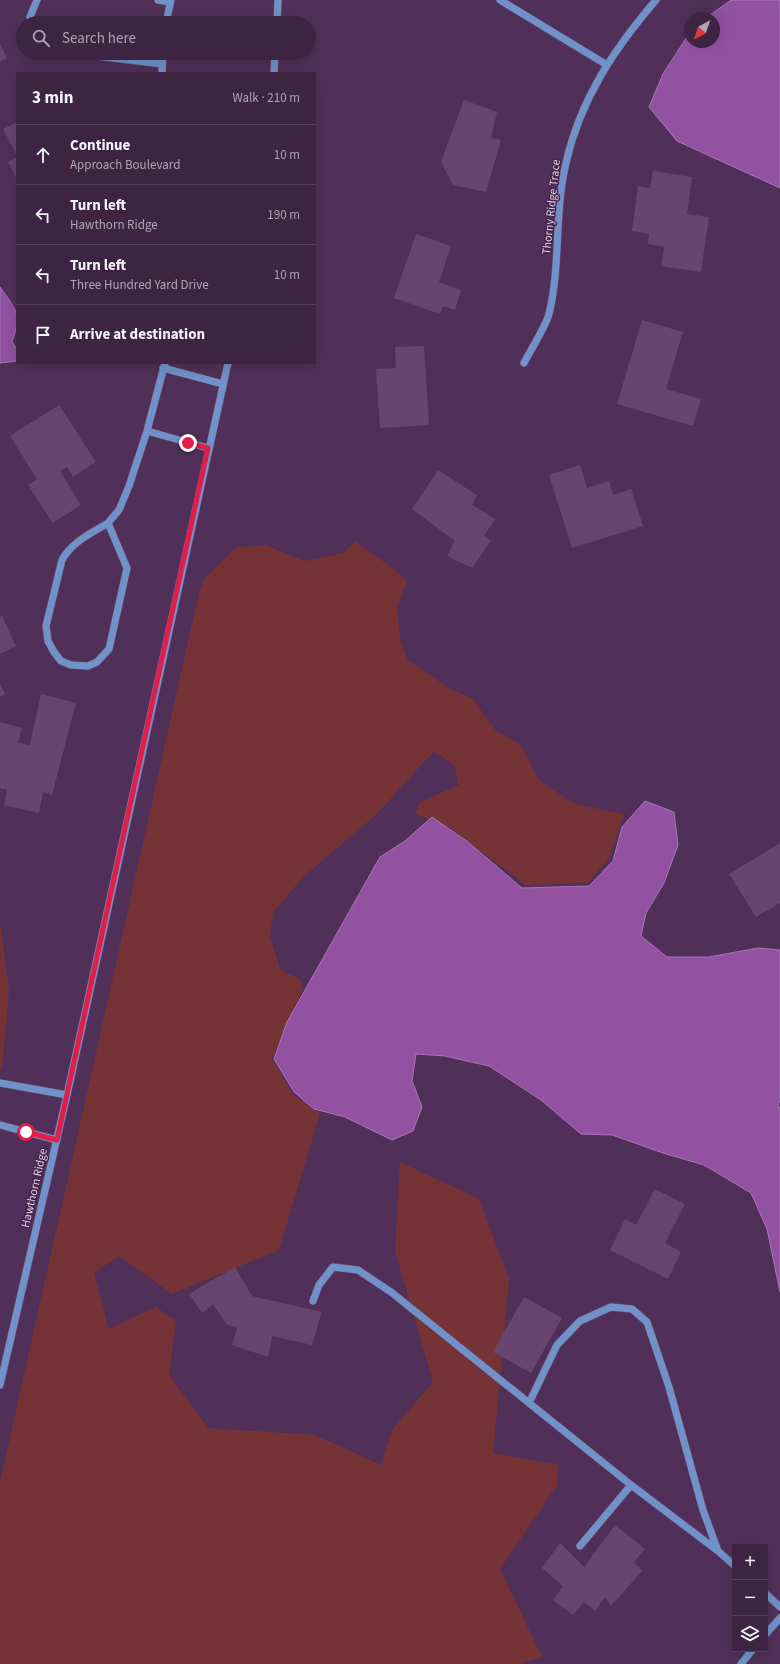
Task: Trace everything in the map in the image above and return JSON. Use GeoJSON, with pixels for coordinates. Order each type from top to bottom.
{"type":"FeatureCollection","features":[{"type":"Feature","properties":{"kind":"street"},"geometry":{"type":"LineString","coordinates":[[30,16],[37,0]]}},
{"type":"Feature","properties":{"kind":"street"},"geometry":{"type":"LineString","coordinates":[[158,0],[171,1],[168,16]]}},
{"type":"Feature","properties":{"kind":"street"},"geometry":{"type":"LineString","coordinates":[[277,16],[278,0]]}},
{"type":"Feature","properties":{"kind":"street"},"geometry":{"type":"LineString","coordinates":[[500,0],[607,64]]}},
{"type":"Feature","properties":{"kind":"street","name":"Thorny Ridge Trace"},"geometry":{"type":"LineString","coordinates":[[524,363],[548,316],[556,277],[558,224],[565,164],[574,133],[593,87],[607,64],[631,29],[656,0]]}},
{"type":"Feature","properties":{"kind":"street"},"geometry":{"type":"LineString","coordinates":[[129,60],[162,64]]}},
{"type":"Feature","properties":{"kind":"street"},"geometry":{"type":"LineString","coordinates":[[162,60],[162,72]]}},
{"type":"Feature","properties":{"kind":"street"},"geometry":{"type":"LineString","coordinates":[[274,72],[275,60]]}},
{"type":"Feature","properties":{"kind":"street","name":"Hawthorn Ridge"},"geometry":{"type":"LineString","coordinates":[[0,1385],[2,1362],[57,1140],[208,448],[228,364]]}},
{"type":"Feature","properties":{"kind":"street"},"geometry":{"type":"LineString","coordinates":[[108,523],[127,568],[110,649],[97,662],[88,666],[71,665],[61,661],[54,652],[48,641],[46,626],[62,560],[66,552],[82,539],[108,523],[120,510],[147,431],[164,366],[223,384]]}},
{"type":"Feature","properties":{"kind":"street"},"geometry":{"type":"LineString","coordinates":[[147,431],[208,448]]}},
{"type":"Feature","properties":{"kind":"street"},"geometry":{"type":"LineString","coordinates":[[0,1083],[67,1095]]}},
{"type":"Feature","properties":{"kind":"street"},"geometry":{"type":"LineString","coordinates":[[0,1125],[57,1140]]}},
{"type":"Feature","properties":{"kind":"street"},"geometry":{"type":"LineString","coordinates":[[313,1301],[319,1285],[333,1267],[358,1270],[391,1292],[631,1485],[732,1563]]}},
{"type":"Feature","properties":{"kind":"street"},"geometry":{"type":"LineString","coordinates":[[529,1402],[557,1344],[580,1321],[611,1307],[632,1309],[646,1322],[670,1386],[703,1510],[718,1551]]}},
{"type":"Feature","properties":{"kind":"street"},"geometry":{"type":"LineString","coordinates":[[580,1546],[631,1485]]}},
{"type":"Feature","properties":{"kind":"street"},"geometry":{"type":"LineString","coordinates":[[768,1596],[780,1607]]}},
{"type":"Feature","properties":{"kind":"street"},"geometry":{"type":"LineString","coordinates":[[768,1632],[780,1618]]}},
{"type":"Feature","properties":{"kind":"street"},"geometry":{"type":"LineString","coordinates":[[741,1664],[751,1652]]}},
{"type":"Feature","properties":{"kind":"shaded area"},"geometry":{"type":"Polygon","coordinates":[[[731,0],[780,0],[780,188],[677,141],[649,107],[663,74],[684,41],[684,48],[720,48],[720,12],[714,12],[731,0]]]}},
{"type":"Feature","properties":{"kind":"shaded area"},"geometry":{"type":"Polygon","coordinates":[[[0,287],[16,312],[16,328],[12,342],[16,348],[16,361],[0,363],[0,287]]]}},
{"type":"Feature","properties":{"kind":"shaded area"},"geometry":{"type":"Polygon","coordinates":[[[355,541],[395,570],[407,581],[397,607],[400,639],[408,660],[450,689],[472,698],[496,731],[521,745],[539,780],[574,804],[624,814],[609,858],[588,883],[526,885],[449,827],[415,814],[420,802],[459,785],[454,765],[434,751],[376,815],[303,877],[273,913],[270,936],[280,969],[301,980],[302,991],[272,1059],[293,1095],[320,1113],[279,1250],[172,1294],[119,1256],[94,1273],[109,1329],[156,1307],[176,1321],[169,1375],[208,1428],[315,1435],[381,1465],[392,1430],[433,1382],[395,1251],[400,1162],[479,1199],[509,1279],[493,1453],[558,1465],[557,1485],[500,1569],[542,1657],[517,1664],[0,1664],[0,1482],[200,588],[206,577],[235,548],[265,545],[305,561],[344,553],[355,541]]]}},
{"type":"Feature","properties":{"kind":"shaded area"},"geometry":{"type":"Polygon","coordinates":[[[645,801],[674,812],[678,845],[664,883],[646,913],[641,936],[667,957],[709,957],[758,948],[780,950],[780,1100],[778,1105],[780,1109],[780,1292],[767,1229],[751,1193],[704,1165],[663,1153],[612,1135],[581,1134],[541,1100],[489,1066],[445,1056],[416,1054],[412,1081],[422,1107],[413,1131],[392,1140],[345,1117],[314,1109],[294,1092],[274,1059],[287,1022],[380,857],[405,841],[432,817],[468,842],[522,888],[589,886],[613,861],[622,827],[645,801]]]}},
{"type":"Feature","properties":{"kind":"shaded area"},"geometry":{"type":"Polygon","coordinates":[[[0,921],[9,990],[2,1069],[0,1069],[0,921]]]}},
{"type":"Feature","properties":{"kind":"building"},"geometry":{"type":"Polygon","coordinates":[[[0,44],[7,58],[0,62],[0,44]]]}},
{"type":"Feature","properties":{"kind":"building"},"geometry":{"type":"Polygon","coordinates":[[[464,100],[497,112],[491,138],[501,140],[486,192],[453,185],[441,162],[464,100]]]}},
{"type":"Feature","properties":{"kind":"building"},"geometry":{"type":"Polygon","coordinates":[[[16,122],[16,154],[3,129],[16,122]]]}},
{"type":"Feature","properties":{"kind":"building"},"geometry":{"type":"Polygon","coordinates":[[[16,158],[16,178],[8,162],[16,158]]]}},
{"type":"Feature","properties":{"kind":"building"},"geometry":{"type":"Polygon","coordinates":[[[653,171],[692,177],[687,214],[709,217],[701,272],[661,266],[664,247],[648,244],[649,234],[632,231],[638,186],[650,188],[653,171]]]}},
{"type":"Feature","properties":{"kind":"building"},"geometry":{"type":"Polygon","coordinates":[[[416,234],[451,246],[439,282],[461,290],[455,310],[443,306],[440,314],[394,298],[416,234]]]}},
{"type":"Feature","properties":{"kind":"building"},"geometry":{"type":"Polygon","coordinates":[[[642,320],[683,332],[666,389],[701,399],[693,426],[617,404],[642,320]]]}},
{"type":"Feature","properties":{"kind":"building"},"geometry":{"type":"Polygon","coordinates":[[[424,346],[429,425],[380,428],[376,369],[396,368],[395,347],[424,346]]]}},
{"type":"Feature","properties":{"kind":"building"},"geometry":{"type":"Polygon","coordinates":[[[59,405],[96,462],[73,477],[67,467],[60,471],[81,505],[53,523],[28,485],[37,479],[10,436],[59,405]]]}},
{"type":"Feature","properties":{"kind":"building"},"geometry":{"type":"Polygon","coordinates":[[[580,465],[587,488],[609,481],[613,495],[631,489],[643,526],[572,548],[549,475],[580,465]]]}},
{"type":"Feature","properties":{"kind":"building"},"geometry":{"type":"Polygon","coordinates":[[[438,470],[477,495],[472,505],[495,519],[484,536],[491,541],[472,568],[447,556],[455,541],[412,509],[438,470]]]}},
{"type":"Feature","properties":{"kind":"building"},"geometry":{"type":"Polygon","coordinates":[[[2,616],[16,646],[0,654],[0,617],[2,616]]]}},
{"type":"Feature","properties":{"kind":"building"},"geometry":{"type":"Polygon","coordinates":[[[0,684],[5,694],[0,697],[0,684]]]}},
{"type":"Feature","properties":{"kind":"building"},"geometry":{"type":"Polygon","coordinates":[[[41,694],[76,703],[52,795],[43,792],[39,813],[4,805],[7,790],[0,788],[0,722],[22,728],[18,743],[30,745],[41,694]]]}},
{"type":"Feature","properties":{"kind":"building"},"geometry":{"type":"Polygon","coordinates":[[[780,843],[780,903],[756,917],[729,874],[780,843]]]}},
{"type":"Feature","properties":{"kind":"building"},"geometry":{"type":"Polygon","coordinates":[[[655,1189],[685,1204],[665,1243],[681,1252],[668,1279],[610,1250],[625,1219],[636,1225],[655,1189]]]}},
{"type":"Feature","properties":{"kind":"building"},"geometry":{"type":"Polygon","coordinates":[[[235,1267],[252,1296],[322,1312],[312,1345],[272,1336],[268,1357],[232,1345],[237,1328],[226,1324],[213,1304],[202,1313],[189,1294],[235,1267]]]}},
{"type":"Feature","properties":{"kind":"building"},"geometry":{"type":"Polygon","coordinates":[[[524,1297],[562,1318],[531,1373],[493,1352],[524,1297]]]}},
{"type":"Feature","properties":{"kind":"building"},"geometry":{"type":"Polygon","coordinates":[[[615,1525],[645,1549],[634,1562],[642,1571],[611,1606],[605,1597],[595,1611],[584,1602],[573,1615],[553,1600],[563,1586],[542,1568],[560,1543],[584,1567],[615,1525]]]}},
{"type":"Feature","properties":{"kind":"route"},"geometry":{"type":"LineString","coordinates":[[26,1132],[57,1140],[208,448],[188,443]]}}]}
